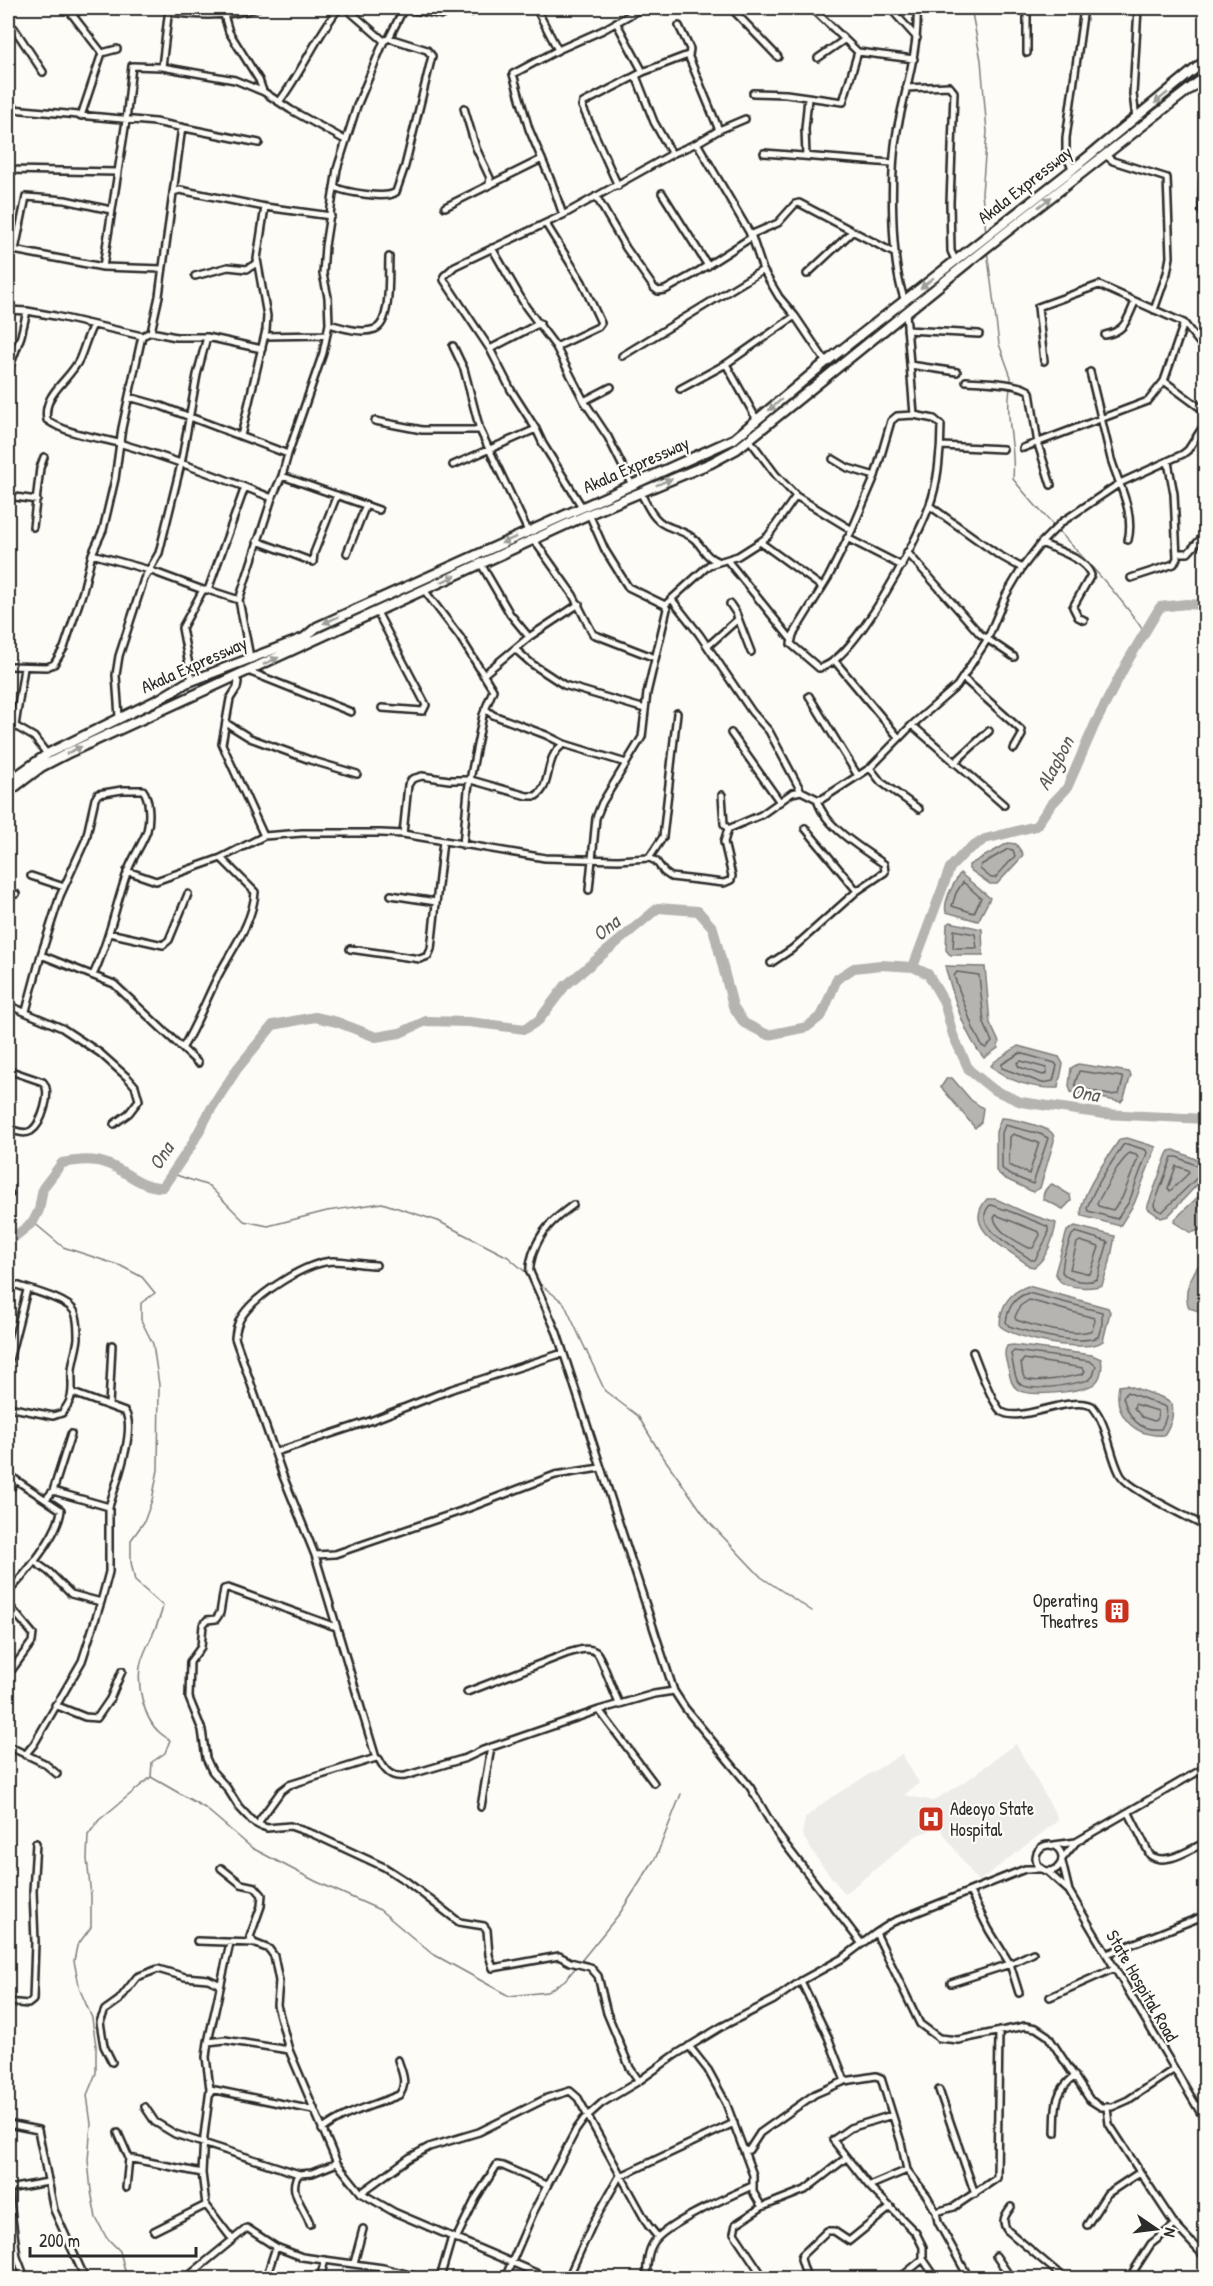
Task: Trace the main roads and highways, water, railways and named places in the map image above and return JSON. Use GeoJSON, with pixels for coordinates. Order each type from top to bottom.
{"type":"FeatureCollection","features":[{"type":"Feature","properties":{"kind":"main road","name":"Akala Expressway"},"geometry":{"type":"LineString","coordinates":[[8,782],[46,754],[189,682],[304,638],[316,627],[724,445],[1206,60]]}},
{"type":"Feature","properties":{"kind":"main road","name":"Akala Expressway"},"geometry":{"type":"LineString","coordinates":[[8,792],[41,767],[59,757],[589,514],[711,463],[737,449],[990,245],[1206,76]]}},
{"type":"Feature","properties":{"kind":"main road"},"geometry":{"type":"LineString","coordinates":[[555,519],[559,529]]}},
{"type":"Feature","properties":{"kind":"main road"},"geometry":{"type":"LineString","coordinates":[[214,672],[219,685]]}},
{"type":"Feature","properties":{"kind":"main road"},"geometry":{"type":"LineString","coordinates":[[189,682],[199,693]]}},
{"type":"Feature","properties":{"kind":"water"},"geometry":{"type":"Polygon","coordinates":[[[1008,843],[1016,844],[1023,854],[997,884],[990,884],[969,869],[969,865],[1008,843]]]}},
{"type":"Feature","properties":{"kind":"water"},"geometry":{"type":"Polygon","coordinates":[[[960,873],[990,898],[978,921],[946,912],[948,897],[960,873]]]}},
{"type":"Feature","properties":{"kind":"water"},"geometry":{"type":"Polygon","coordinates":[[[950,922],[982,929],[983,955],[950,955],[946,950],[947,924],[950,922]]]}},
{"type":"Feature","properties":{"kind":"water"},"geometry":{"type":"Polygon","coordinates":[[[945,966],[985,967],[990,1023],[999,1042],[998,1048],[984,1058],[965,1027],[945,966]]]}},
{"type":"Feature","properties":{"kind":"water"},"geometry":{"type":"Polygon","coordinates":[[[1018,1046],[1059,1057],[1063,1064],[1058,1088],[1023,1083],[998,1072],[991,1066],[1018,1046]]]}},
{"type":"Feature","properties":{"kind":"water"},"geometry":{"type":"Polygon","coordinates":[[[1078,1064],[1129,1072],[1131,1075],[1121,1102],[1071,1092],[1069,1086],[1071,1068],[1078,1064]]]}},
{"type":"Feature","properties":{"kind":"water"},"geometry":{"type":"Polygon","coordinates":[[[947,1078],[952,1078],[971,1100],[983,1108],[981,1122],[975,1128],[941,1087],[947,1078]]]}},
{"type":"Feature","properties":{"kind":"water"},"geometry":{"type":"Polygon","coordinates":[[[1001,1118],[1034,1125],[1053,1135],[1054,1141],[1040,1188],[1033,1192],[1004,1178],[996,1171],[996,1132],[1001,1118]]]}},
{"type":"Feature","properties":{"kind":"water"},"geometry":{"type":"Polygon","coordinates":[[[1127,1138],[1156,1147],[1134,1204],[1120,1226],[1082,1216],[1084,1199],[1095,1177],[1120,1139],[1127,1138]]]}},
{"type":"Feature","properties":{"kind":"water"},"geometry":{"type":"Polygon","coordinates":[[[1174,1150],[1205,1163],[1205,1176],[1168,1216],[1161,1218],[1147,1208],[1167,1154],[1174,1150]]]}},
{"type":"Feature","properties":{"kind":"water"},"geometry":{"type":"Polygon","coordinates":[[[1052,1184],[1070,1195],[1071,1201],[1063,1209],[1043,1199],[1045,1190],[1052,1184]]]}},
{"type":"Feature","properties":{"kind":"water"},"geometry":{"type":"Polygon","coordinates":[[[1205,1190],[1205,1228],[1191,1233],[1174,1220],[1205,1190]]]}},
{"type":"Feature","properties":{"kind":"water"},"geometry":{"type":"Polygon","coordinates":[[[987,1199],[996,1199],[1026,1213],[1056,1223],[1052,1241],[1043,1259],[1034,1267],[1029,1266],[1001,1246],[984,1230],[979,1220],[980,1210],[987,1199]]]}},
{"type":"Feature","properties":{"kind":"water"},"geometry":{"type":"Polygon","coordinates":[[[1075,1226],[1115,1236],[1110,1262],[1102,1285],[1070,1286],[1060,1281],[1055,1273],[1067,1231],[1075,1226]]]}},
{"type":"Feature","properties":{"kind":"water"},"geometry":{"type":"Polygon","coordinates":[[[1205,1255],[1205,1313],[1189,1308],[1187,1294],[1190,1280],[1205,1255]]]}},
{"type":"Feature","properties":{"kind":"water"},"geometry":{"type":"Polygon","coordinates":[[[1028,1286],[1108,1308],[1110,1312],[1103,1341],[1095,1345],[1082,1346],[1051,1343],[1020,1336],[1000,1326],[1000,1319],[1007,1301],[1016,1292],[1028,1286]]]}},
{"type":"Feature","properties":{"kind":"water"},"geometry":{"type":"Polygon","coordinates":[[[1007,1346],[1092,1355],[1101,1359],[1100,1376],[1094,1384],[1079,1389],[1055,1393],[1023,1392],[1013,1385],[1006,1359],[1007,1346]]]}},
{"type":"Feature","properties":{"kind":"water"},"geometry":{"type":"Polygon","coordinates":[[[1126,1385],[1161,1397],[1172,1404],[1173,1413],[1164,1435],[1144,1432],[1128,1422],[1119,1407],[1118,1397],[1119,1386],[1126,1385]]]}},
{"type":"Feature","properties":{"kind":"waterway"},"geometry":{"type":"LineString","coordinates":[[971,8],[981,60],[987,132],[982,193],[986,233]]}},
{"type":"Feature","properties":{"kind":"waterway"},"geometry":{"type":"LineString","coordinates":[[987,250],[999,344],[1011,383]]}},
{"type":"Feature","properties":{"kind":"waterway"},"geometry":{"type":"LineString","coordinates":[[1010,388],[1013,479],[1114,592],[1145,633]]}},
{"type":"Feature","properties":{"kind":"waterway","name":"Alagbon"},"geometry":{"type":"LineString","coordinates":[[913,967],[950,868],[965,852],[985,839],[1036,826],[1067,788],[1095,724],[1126,664],[1160,607],[1186,604],[1206,605]]}},
{"type":"Feature","properties":{"kind":"waterway","name":"Ona"},"geometry":{"type":"LineString","coordinates":[[8,1242],[33,1222],[39,1210],[43,1188],[62,1163],[80,1160],[98,1161],[142,1183],[163,1187],[191,1146],[211,1109],[237,1069],[273,1025],[315,1017],[337,1022],[376,1037],[400,1033],[426,1021],[469,1022],[525,1029],[539,1020],[565,986],[658,908],[698,911],[713,928],[733,1006],[744,1023],[768,1035],[807,1027],[822,1015],[837,979],[854,968],[881,965],[913,967],[928,974],[944,1002],[953,1035],[969,1070],[994,1090],[1021,1102],[1104,1114],[1206,1119]]}},
{"type":"Feature","properties":{"kind":"waterway"},"geometry":{"type":"LineString","coordinates":[[173,1174],[209,1186],[244,1221],[268,1226],[327,1211],[382,1203],[438,1221],[508,1257],[529,1275]]}},
{"type":"Feature","properties":{"kind":"waterway"},"geometry":{"type":"LineString","coordinates":[[33,1222],[63,1247],[121,1266],[142,1277],[155,1293],[141,1303],[141,1320],[153,1344],[159,1385],[158,1470],[152,1500],[144,1522],[131,1540],[131,1562],[135,1581],[163,1606],[141,1662],[139,1679],[142,1699],[153,1726],[170,1740],[165,1753],[152,1762],[151,1777],[99,1820],[88,1835],[91,1927],[77,1946],[74,1961],[80,1990],[92,2018],[96,2046],[96,2073],[87,2095],[91,2124],[88,2160],[91,2191],[96,2218],[106,2237],[120,2251],[125,2271],[130,2278]]}},
{"type":"Feature","properties":{"kind":"waterway"},"geometry":{"type":"LineString","coordinates":[[535,1280],[564,1303],[605,1391],[638,1416],[659,1451],[710,1523],[761,1577],[812,1611]]}},
{"type":"Feature","properties":{"kind":"waterway"},"geometry":{"type":"LineString","coordinates":[[151,1777],[205,1808],[252,1848],[315,1881],[380,1910],[431,1953],[509,1996],[547,1992],[565,1980],[578,1965]]}},
{"type":"Feature","properties":{"kind":"waterway"},"geometry":{"type":"LineString","coordinates":[[581,1961],[620,1913],[656,1857],[681,1794]]}},
{"type":"Feature","properties":{"kind":"place","name":"Operating Theatres"},"geometry":{"type":"Point","coordinates":[1117,1611]}},
{"type":"Feature","properties":{"kind":"place","name":"Adeoyo State Hospital"},"geometry":{"type":"Point","coordinates":[931,1819]}}]}
